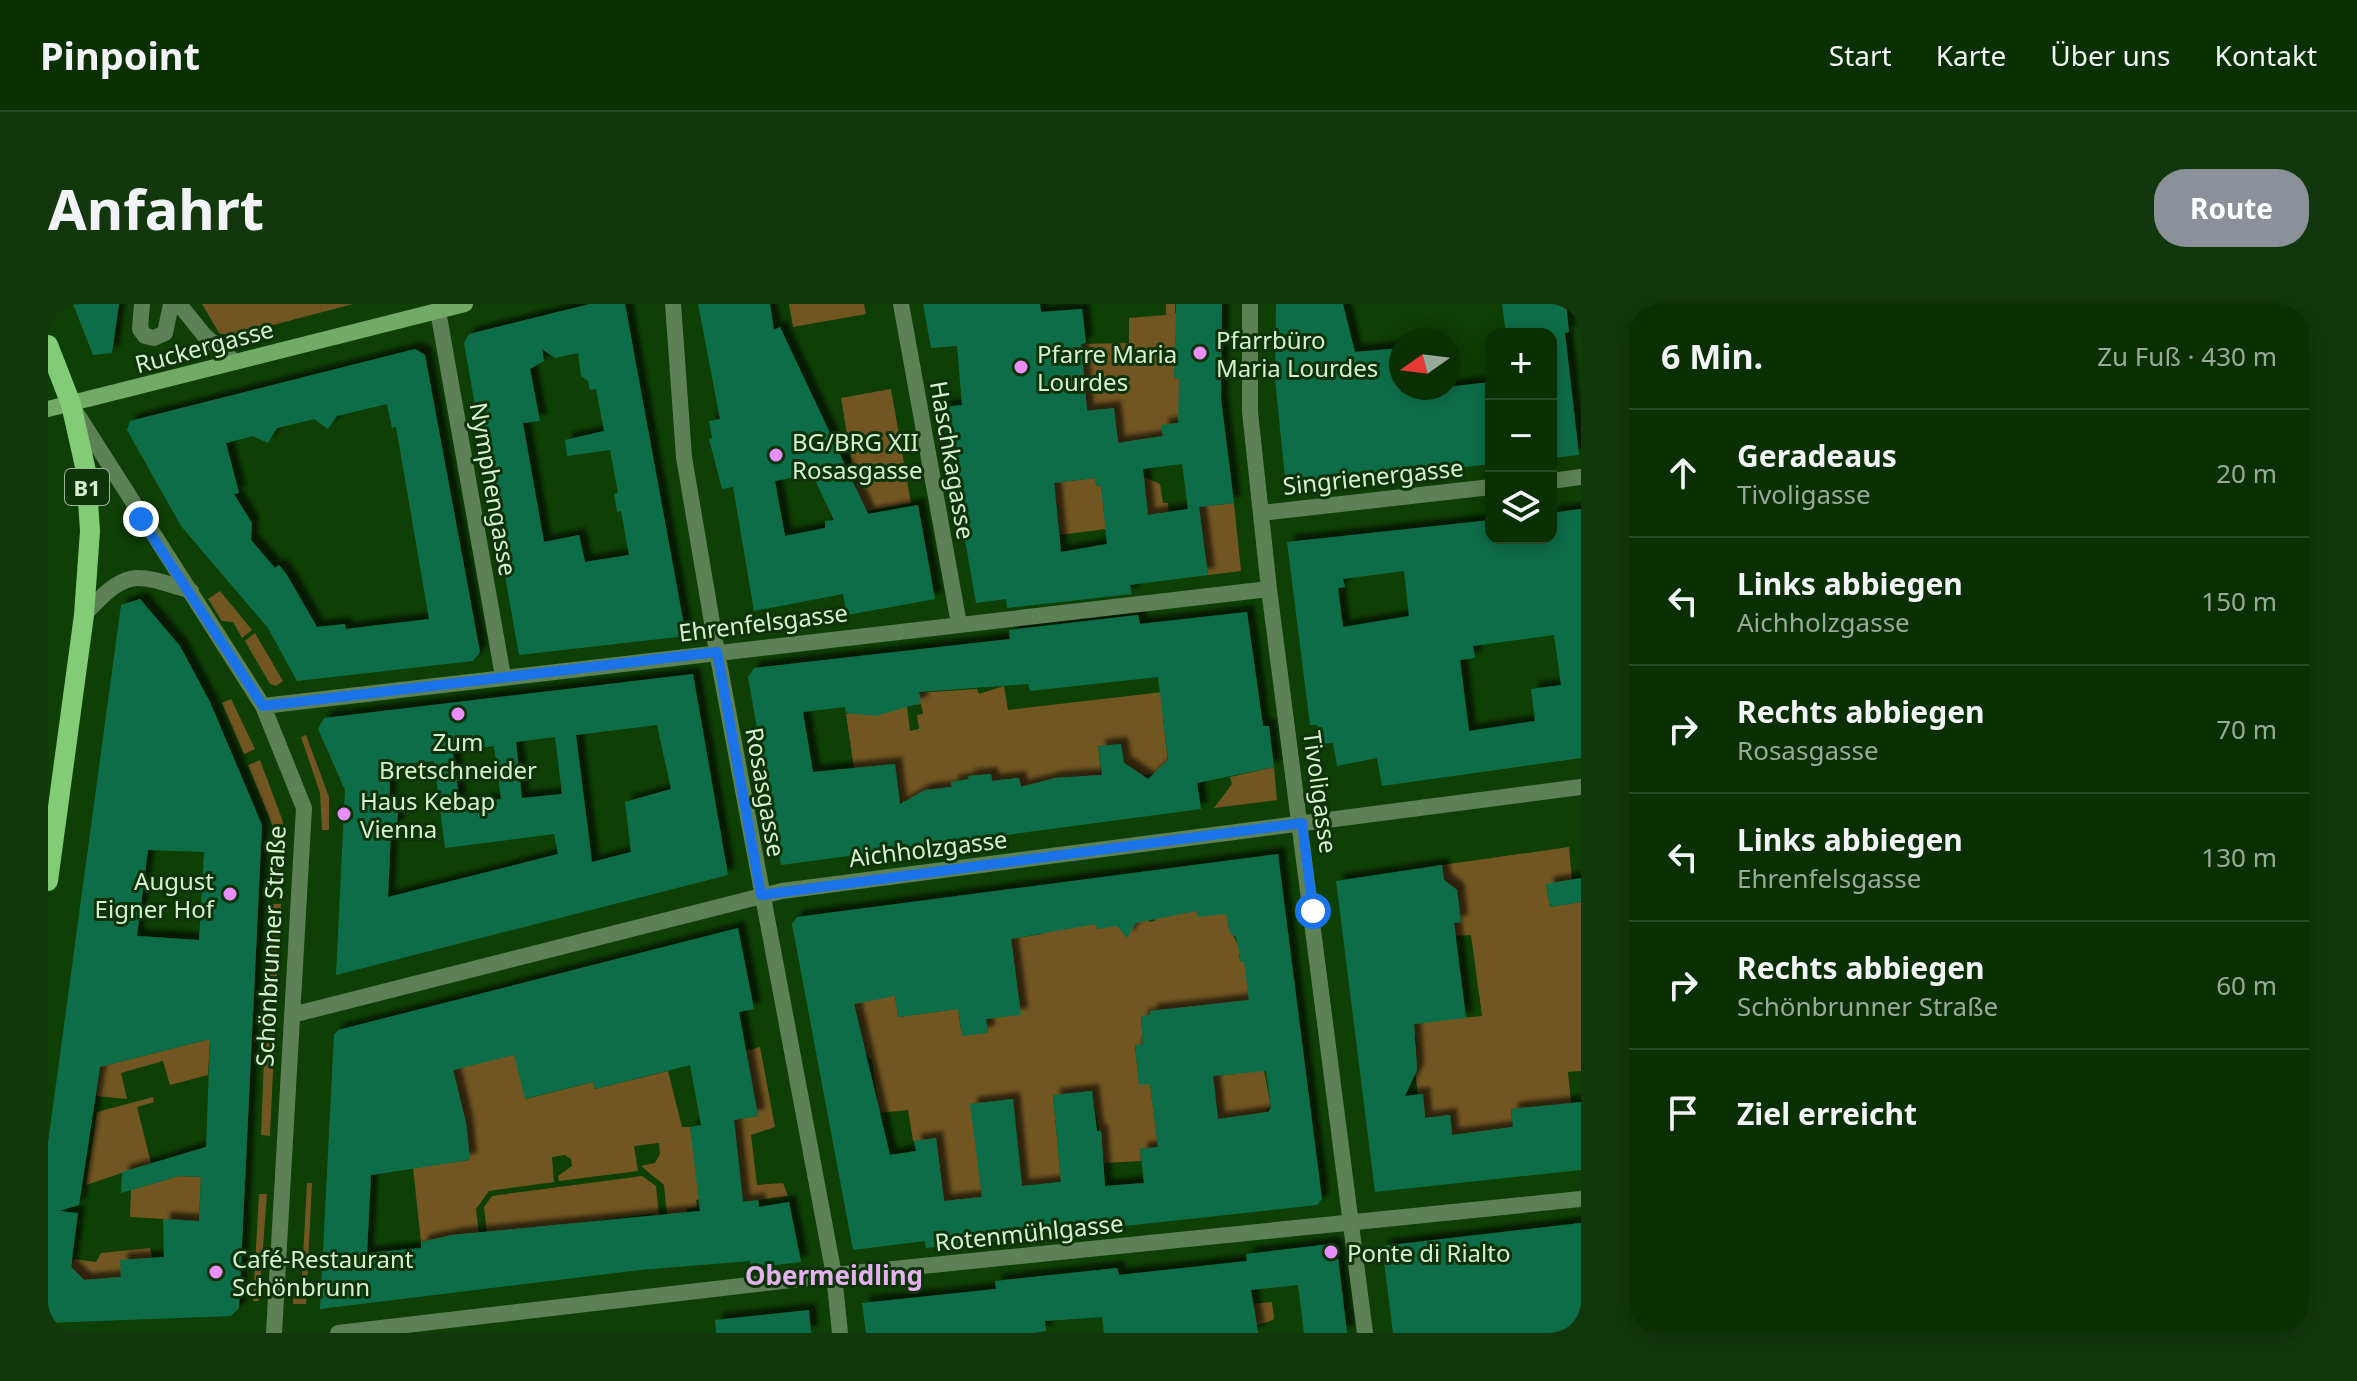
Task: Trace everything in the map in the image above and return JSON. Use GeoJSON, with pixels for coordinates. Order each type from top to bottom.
{"type":"FeatureCollection","features":[{"type":"Feature","properties":{"kind":"main road","name":"Ruckergasse"},"geometry":{"type":"LineString","coordinates":[[48,409],[465,304]]}},
{"type":"Feature","properties":{"kind":"main road","name":"Schönbrunner Straße"},"geometry":{"type":"LineString","coordinates":[[48,345],[71,404]]}},
{"type":"Feature","properties":{"kind":"main road","name":"B1"},"geometry":{"type":"LineString","coordinates":[[48,881],[84,615],[90,531],[86,471],[71,404]]}},
{"type":"Feature","properties":{"kind":"street"},"geometry":{"type":"LineString","coordinates":[[142,304],[140,329],[145,336],[154,338],[165,333],[171,304]]}},
{"type":"Feature","properties":{"kind":"street"},"geometry":{"type":"LineString","coordinates":[[179,304],[204,335],[235,362]]}},
{"type":"Feature","properties":{"kind":"street","name":"Rosasgasse"},"geometry":{"type":"LineString","coordinates":[[673,304],[684,457],[761,895],[834,1275],[840,1333]]}},
{"type":"Feature","properties":{"kind":"street","name":"Haschkagasse"},"geometry":{"type":"LineString","coordinates":[[901,304],[959,624]]}},
{"type":"Feature","properties":{"kind":"street","name":"Tivoligasse"},"geometry":{"type":"LineString","coordinates":[[1250,304],[1250,412],[1269,589],[1302,823],[1365,1333]]}},
{"type":"Feature","properties":{"kind":"street","name":"Nymphengasse"},"geometry":{"type":"LineString","coordinates":[[438,311],[503,676]]}},
{"type":"Feature","properties":{"kind":"street","name":"Schönbrunner Straße"},"geometry":{"type":"LineString","coordinates":[[71,404],[113,475],[263,706],[304,808],[274,1333]]}},
{"type":"Feature","properties":{"kind":"street"},"geometry":{"type":"LineString","coordinates":[[1557,480],[1581,477]]}},
{"type":"Feature","properties":{"kind":"street","name":"Singrienergasse"},"geometry":{"type":"LineString","coordinates":[[1261,513],[1485,488]]}},
{"type":"Feature","properties":{"kind":"street"},"geometry":{"type":"LineString","coordinates":[[84,615],[111,587],[128,578],[149,578],[191,591]]}},
{"type":"Feature","properties":{"kind":"street","name":"Ehrenfelsgasse"},"geometry":{"type":"LineString","coordinates":[[263,706],[1269,589]]}},
{"type":"Feature","properties":{"kind":"street","name":"Aichholzgasse"},"geometry":{"type":"LineString","coordinates":[[292,1015],[761,895],[1581,787]]}},
{"type":"Feature","properties":{"kind":"street","name":"Rotenmühlgasse"},"geometry":{"type":"LineString","coordinates":[[338,1333],[834,1275],[1581,1199]]}},
{"type":"Feature","properties":{"kind":"shaded area"},"geometry":{"type":"Polygon","coordinates":[[[202,304],[353,304],[231,336],[219,333],[202,304]]]}},
{"type":"Feature","properties":{"kind":"shaded area"},"geometry":{"type":"Polygon","coordinates":[[[789,304],[864,304],[866,314],[793,327],[789,304]]]}},
{"type":"Feature","properties":{"kind":"shaded area"},"geometry":{"type":"Polygon","coordinates":[[[1166,304],[1175,304],[1175,313],[1179,313],[1174,378],[1179,379],[1179,402],[1186,422],[1163,436],[1150,438],[1151,447],[1119,450],[988,422],[1081,344],[1129,343],[1129,318],[1166,315],[1166,304]]]}},
{"type":"Feature","properties":{"kind":"shaded area"},"geometry":{"type":"Polygon","coordinates":[[[891,389],[911,503],[860,512],[841,398],[891,389]]]}},
{"type":"Feature","properties":{"kind":"shaded area"},"geometry":{"type":"Polygon","coordinates":[[[1144,477],[1160,484],[1163,503],[1168,503],[1170,532],[1150,535],[1144,477]]]}},
{"type":"Feature","properties":{"kind":"shaded area"},"geometry":{"type":"Polygon","coordinates":[[[1095,478],[1097,487],[1101,486],[1106,529],[1059,535],[1054,483],[1095,478]]]}},
{"type":"Feature","properties":{"kind":"shaded area"},"geometry":{"type":"Polygon","coordinates":[[[1234,503],[1241,571],[1208,575],[1199,507],[1234,503]]]}},
{"type":"Feature","properties":{"kind":"shaded area"},"geometry":{"type":"Polygon","coordinates":[[[220,591],[252,630],[242,638],[233,622],[222,621],[208,599],[220,591]]]}},
{"type":"Feature","properties":{"kind":"shaded area"},"geometry":{"type":"Polygon","coordinates":[[[255,633],[283,681],[276,686],[270,684],[245,641],[255,633]]]}},
{"type":"Feature","properties":{"kind":"shaded area"},"geometry":{"type":"Polygon","coordinates":[[[1004,686],[1008,710],[1180,690],[1219,711],[1163,718],[1168,763],[1161,773],[1136,776],[1135,770],[1125,767],[1121,744],[1098,746],[1102,780],[1055,778],[1021,791],[1011,778],[992,783],[991,774],[969,776],[969,779],[951,782],[952,787],[904,804],[900,802],[895,764],[854,769],[846,714],[865,711],[867,715],[886,713],[886,709],[907,706],[910,731],[919,729],[917,715],[923,714],[921,704],[916,705],[915,693],[977,689],[979,694],[1004,686]]]}},
{"type":"Feature","properties":{"kind":"shaded area"},"geometry":{"type":"Polygon","coordinates":[[[231,699],[255,749],[244,754],[222,703],[231,699]]]}},
{"type":"Feature","properties":{"kind":"shaded area"},"geometry":{"type":"Polygon","coordinates":[[[306,735],[329,797],[329,830],[322,830],[320,793],[301,737],[306,735]]]}},
{"type":"Feature","properties":{"kind":"shaded area"},"geometry":{"type":"Polygon","coordinates":[[[260,760],[283,822],[281,892],[272,892],[270,885],[274,829],[248,765],[260,760]]]}},
{"type":"Feature","properties":{"kind":"shaded area"},"geometry":{"type":"Polygon","coordinates":[[[1274,767],[1277,800],[1214,808],[1232,784],[1230,777],[1274,767]]]}},
{"type":"Feature","properties":{"kind":"shaded area"},"geometry":{"type":"Polygon","coordinates":[[[1569,847],[1572,881],[1546,885],[1550,907],[1581,902],[1581,1071],[1568,1072],[1571,1103],[1511,1109],[1513,1132],[1453,1140],[1420,1118],[1423,1095],[1418,1095],[1412,1047],[1417,1046],[1415,1034],[1410,1034],[1409,1023],[1482,1016],[1471,935],[1455,936],[1454,923],[1461,922],[1457,891],[1444,879],[1442,865],[1569,847]]]}},
{"type":"Feature","properties":{"kind":"shaded area"},"geometry":{"type":"Polygon","coordinates":[[[271,904],[281,904],[276,995],[266,994],[271,904]]]}},
{"type":"Feature","properties":{"kind":"shaded area"},"geometry":{"type":"Polygon","coordinates":[[[1232,906],[1233,920],[1228,926],[1243,954],[1239,955],[1241,962],[1244,962],[1271,1108],[1267,1109],[1269,1121],[1257,1136],[1254,1114],[1218,1119],[1213,1076],[1237,1074],[1150,1015],[1141,1017],[1143,1044],[1135,1046],[1139,1084],[1150,1084],[1158,1147],[1140,1149],[1141,1161],[1104,1163],[1092,1091],[1053,1095],[1060,1171],[1065,1182],[1022,1186],[1013,1099],[971,1104],[982,1196],[1002,1194],[943,1206],[936,1139],[913,1141],[908,1110],[879,1113],[872,1061],[864,1051],[850,984],[895,996],[898,1017],[958,1009],[962,1036],[988,1032],[978,955],[985,943],[1042,934],[1043,929],[1096,924],[1097,929],[1148,917],[1149,922],[1155,921],[1155,916],[1197,911],[1198,916],[1232,906]]]}},
{"type":"Feature","properties":{"kind":"shaded area"},"geometry":{"type":"Polygon","coordinates":[[[266,1007],[276,1007],[270,1136],[261,1135],[266,1007]]]}},
{"type":"Feature","properties":{"kind":"shaded area"},"geometry":{"type":"Polygon","coordinates":[[[510,1037],[526,1099],[593,1082],[595,1089],[668,1071],[682,1127],[690,1127],[700,1199],[696,1200],[697,1207],[687,1209],[687,1215],[667,1215],[664,1185],[641,1166],[655,1163],[660,1154],[659,1143],[634,1146],[638,1171],[559,1181],[558,1176],[572,1166],[571,1159],[565,1155],[552,1157],[554,1182],[489,1191],[476,1209],[479,1235],[421,1242],[413,1168],[470,1160],[448,1053],[510,1037]]]}},
{"type":"Feature","properties":{"kind":"shaded area"},"geometry":{"type":"Polygon","coordinates":[[[210,1039],[208,1075],[170,1085],[163,1061],[121,1073],[127,1099],[96,1096],[100,1067],[210,1039]]]}},
{"type":"Feature","properties":{"kind":"shaded area"},"geometry":{"type":"Polygon","coordinates":[[[760,1047],[775,1127],[751,1135],[757,1185],[783,1183],[788,1196],[743,1202],[734,1120],[758,1116],[746,1051],[760,1047]]]}},
{"type":"Feature","properties":{"kind":"shaded area"},"geometry":{"type":"Polygon","coordinates":[[[153,1097],[154,1102],[137,1107],[151,1163],[86,1185],[97,1112],[153,1097]]]}},
{"type":"Feature","properties":{"kind":"shaded area"},"geometry":{"type":"Polygon","coordinates":[[[179,1176],[201,1177],[199,1221],[130,1217],[131,1190],[179,1176]]]}},
{"type":"Feature","properties":{"kind":"shaded area"},"geometry":{"type":"Polygon","coordinates":[[[642,1176],[656,1186],[659,1216],[650,1214],[487,1234],[484,1207],[492,1196],[642,1176]]]}},
{"type":"Feature","properties":{"kind":"shaded area"},"geometry":{"type":"Polygon","coordinates":[[[307,1183],[312,1183],[306,1304],[293,1304],[294,1294],[301,1295],[307,1183]]]}},
{"type":"Feature","properties":{"kind":"shaded area"},"geometry":{"type":"Polygon","coordinates":[[[259,1194],[267,1194],[259,1301],[253,1301],[259,1194]]]}},
{"type":"Feature","properties":{"kind":"shaded area"},"geometry":{"type":"Polygon","coordinates":[[[150,1248],[152,1258],[120,1264],[126,1277],[97,1279],[79,1287],[66,1258],[96,1262],[101,1253],[150,1248]]]}},
{"type":"Feature","properties":{"kind":"shaded area"},"geometry":{"type":"Polygon","coordinates":[[[1272,1302],[1274,1319],[1243,1326],[1222,1323],[1189,1310],[1272,1302]]]}},
{"type":"Feature","properties":{"kind":"building"},"geometry":{"type":"Polygon","coordinates":[[[73,304],[119,304],[112,353],[93,355],[73,304]]]}},
{"type":"Feature","properties":{"kind":"building"},"geometry":{"type":"Polygon","coordinates":[[[590,304],[625,304],[686,636],[519,655],[464,343],[469,334],[590,304]],[[542,349],[544,361],[530,369],[540,421],[523,423],[544,542],[579,535],[585,562],[629,555],[621,511],[617,512],[614,494],[618,493],[610,450],[567,456],[565,440],[604,431],[596,389],[590,390],[588,381],[581,376],[578,353],[555,358],[542,349]]]}},
{"type":"Feature","properties":{"kind":"building","name":"BG/BRG XII Rosasgasse"},"geometry":{"type":"Polygon","coordinates":[[[698,304],[770,304],[774,330],[780,327],[868,514],[918,505],[935,599],[847,615],[843,594],[754,611],[733,487],[722,489],[709,439],[712,438],[709,421],[720,419],[698,304]],[[812,474],[775,481],[785,536],[825,528],[825,521],[834,520],[812,474]]]}},
{"type":"Feature","properties":{"kind":"building"},"geometry":{"type":"Polygon","coordinates":[[[923,304],[1040,304],[1041,312],[1082,309],[1086,343],[1081,344],[1087,411],[1114,408],[1118,443],[1163,436],[1161,425],[1178,423],[1179,379],[1174,378],[1176,304],[1222,304],[1221,399],[1234,503],[1199,507],[1208,575],[1130,585],[1132,594],[1007,608],[1006,599],[976,603],[942,407],[962,405],[957,346],[931,348],[923,304]],[[1182,464],[1143,469],[1148,515],[1188,509],[1182,464]],[[1095,478],[1054,483],[1061,552],[1107,544],[1101,486],[1097,487],[1095,478]]]}},
{"type":"Feature","properties":{"kind":"building"},"geometry":{"type":"Polygon","coordinates":[[[1276,304],[1343,304],[1355,352],[1389,349],[1389,400],[1461,400],[1461,385],[1485,383],[1485,465],[1286,488],[1275,379],[1276,304]]]}},
{"type":"Feature","properties":{"kind":"building"},"geometry":{"type":"Polygon","coordinates":[[[1502,304],[1566,304],[1569,332],[1565,333],[1579,455],[1557,457],[1557,328],[1505,328],[1502,304]]]}},
{"type":"Feature","properties":{"kind":"building"},"geometry":{"type":"Polygon","coordinates":[[[415,349],[425,355],[480,652],[473,661],[297,681],[268,628],[181,526],[127,430],[130,421],[415,349]],[[387,404],[337,416],[328,429],[314,419],[277,428],[268,443],[253,436],[226,443],[239,493],[234,494],[252,523],[251,540],[275,568],[279,565],[287,575],[317,627],[345,624],[346,629],[429,619],[396,427],[392,428],[387,404]]]}},
{"type":"Feature","properties":{"kind":"building"},"geometry":{"type":"Polygon","coordinates":[[[1581,509],[1581,758],[1382,786],[1377,758],[1337,766],[1333,743],[1320,744],[1317,725],[1310,725],[1287,542],[1485,521],[1485,544],[1557,544],[1557,512],[1581,509]],[[1404,571],[1343,579],[1345,587],[1338,588],[1343,627],[1409,616],[1404,571]],[[1554,635],[1473,646],[1475,658],[1460,660],[1469,731],[1535,721],[1531,689],[1561,685],[1554,635]]]}},
{"type":"Feature","properties":{"kind":"building"},"geometry":{"type":"Polygon","coordinates":[[[140,599],[180,646],[210,702],[262,825],[239,1308],[231,1316],[48,1323],[48,1143],[121,605],[140,599]],[[148,850],[137,936],[199,940],[204,852],[148,850]],[[210,1039],[100,1067],[79,1205],[59,1211],[78,1213],[71,1267],[84,1280],[121,1277],[120,1260],[164,1257],[163,1219],[199,1221],[201,1177],[179,1176],[121,1193],[122,1172],[206,1147],[210,1039]]]}},
{"type":"Feature","properties":{"kind":"building"},"geometry":{"type":"Polygon","coordinates":[[[1247,612],[1263,726],[1269,726],[1274,767],[1197,783],[1201,809],[781,865],[748,677],[754,668],[1010,639],[1009,630],[1138,615],[1140,624],[1247,612]],[[1158,677],[1030,691],[1028,684],[919,692],[921,703],[876,716],[846,713],[845,707],[803,712],[813,772],[895,764],[900,804],[925,790],[952,787],[951,782],[969,779],[968,776],[991,774],[992,781],[1019,778],[1021,787],[1055,778],[1102,775],[1098,746],[1121,744],[1124,763],[1148,779],[1168,760],[1158,677]]]}},
{"type":"Feature","properties":{"kind":"building"},"geometry":{"type":"Polygon","coordinates":[[[693,674],[728,875],[336,975],[345,790],[318,729],[324,718],[693,674]],[[657,725],[576,735],[592,862],[631,852],[625,802],[671,789],[657,725]],[[555,737],[516,742],[522,798],[562,794],[555,737]],[[494,746],[453,752],[460,804],[501,799],[494,746]],[[434,761],[382,766],[390,783],[389,805],[398,813],[397,824],[391,831],[388,897],[558,854],[554,834],[445,848],[434,761]]]}},
{"type":"Feature","properties":{"kind":"building"},"geometry":{"type":"Polygon","coordinates":[[[1278,854],[1322,1199],[1317,1205],[1088,1230],[1087,1225],[1007,1235],[1007,1240],[926,1248],[925,1241],[853,1250],[792,924],[797,917],[1278,854]],[[1197,911],[1136,923],[1127,938],[1117,926],[1097,929],[1096,924],[1011,939],[1021,1015],[986,1019],[988,1033],[962,1036],[958,1009],[898,1017],[895,996],[854,1004],[890,1155],[916,1151],[914,1141],[936,1138],[944,1201],[982,1197],[970,1104],[1013,1099],[1022,1186],[1061,1182],[1053,1095],[1092,1091],[1097,1131],[1101,1131],[1105,1186],[1144,1183],[1140,1149],[1158,1147],[1150,1084],[1139,1085],[1135,1045],[1143,1044],[1141,1016],[1150,1015],[1150,1011],[1249,1000],[1244,962],[1241,962],[1236,937],[1230,933],[1226,914],[1198,917],[1197,911]],[[1266,1071],[1213,1076],[1218,1119],[1268,1112],[1271,1108],[1266,1071]]]}},
{"type":"Feature","properties":{"kind":"building"},"geometry":{"type":"Polygon","coordinates":[[[1442,865],[1444,880],[1457,890],[1461,922],[1454,923],[1466,1018],[1414,1024],[1417,1070],[1405,1096],[1423,1094],[1425,1118],[1450,1115],[1452,1135],[1513,1127],[1511,1109],[1581,1102],[1581,1170],[1375,1192],[1336,881],[1442,865]]]}},
{"type":"Feature","properties":{"kind":"building"},"geometry":{"type":"Polygon","coordinates":[[[1581,878],[1581,902],[1550,907],[1546,884],[1581,878]]]}},
{"type":"Feature","properties":{"kind":"building"},"geometry":{"type":"Polygon","coordinates":[[[738,928],[754,1009],[739,1012],[758,1116],[734,1120],[743,1202],[758,1200],[759,1207],[789,1202],[801,1262],[751,1268],[750,1261],[640,1270],[320,1309],[334,1035],[338,1030],[738,928]],[[514,1055],[453,1070],[466,1123],[470,1160],[371,1175],[367,1253],[421,1248],[421,1242],[452,1235],[700,1211],[690,1127],[701,1125],[690,1065],[595,1089],[593,1082],[525,1099],[514,1055]]]}},
{"type":"Feature","properties":{"kind":"building"},"geometry":{"type":"Polygon","coordinates":[[[1581,1223],[1581,1333],[1393,1333],[1382,1246],[1581,1223]]]}},
{"type":"Feature","properties":{"kind":"building"},"geometry":{"type":"Polygon","coordinates":[[[1331,1244],[1337,1249],[1347,1333],[1304,1333],[1298,1285],[1251,1290],[1258,1333],[1104,1333],[1102,1317],[1045,1321],[1046,1331],[1032,1333],[866,1333],[862,1303],[996,1289],[995,1281],[1117,1268],[1119,1275],[1247,1261],[1246,1254],[1331,1244]]]}},
{"type":"Feature","properties":{"kind":"building"},"geometry":{"type":"Polygon","coordinates":[[[809,1310],[811,1333],[716,1333],[715,1320],[809,1310]]]}},
{"type":"Feature","properties":{"kind":"place","name":"Pfarrbüro Maria Lourdes"},"geometry":{"type":"Point","coordinates":[1200,353]}},
{"type":"Feature","properties":{"kind":"place","name":"Pfarre Maria Lourdes"},"geometry":{"type":"Point","coordinates":[1021,367]}},
{"type":"Feature","properties":{"kind":"place","name":"BG/BRG XII Rosasgasse"},"geometry":{"type":"Point","coordinates":[776,455]}},
{"type":"Feature","properties":{"kind":"place","name":"Zum Bretschneider"},"geometry":{"type":"Point","coordinates":[458,714]}},
{"type":"Feature","properties":{"kind":"place","name":"Haus Kebap Vienna"},"geometry":{"type":"Point","coordinates":[344,814]}},
{"type":"Feature","properties":{"kind":"place","name":"August Eigner Hof"},"geometry":{"type":"Point","coordinates":[230,894]}},
{"type":"Feature","properties":{"kind":"place","name":"Ponte di Rialto"},"geometry":{"type":"Point","coordinates":[1331,1252]}},
{"type":"Feature","properties":{"kind":"place","name":"Café-Restaurant Schönbrunn"},"geometry":{"type":"Point","coordinates":[216,1272]}},
{"type":"Feature","properties":{"kind":"district","name":"Obermeidling"},"geometry":{"type":"Point","coordinates":[834,1275]}},
{"type":"Feature","properties":{"kind":"route"},"geometry":{"type":"LineString","coordinates":[[141,519],[229,649],[263,706],[717,652],[761,895],[1302,823],[1313,911]]}}]}
